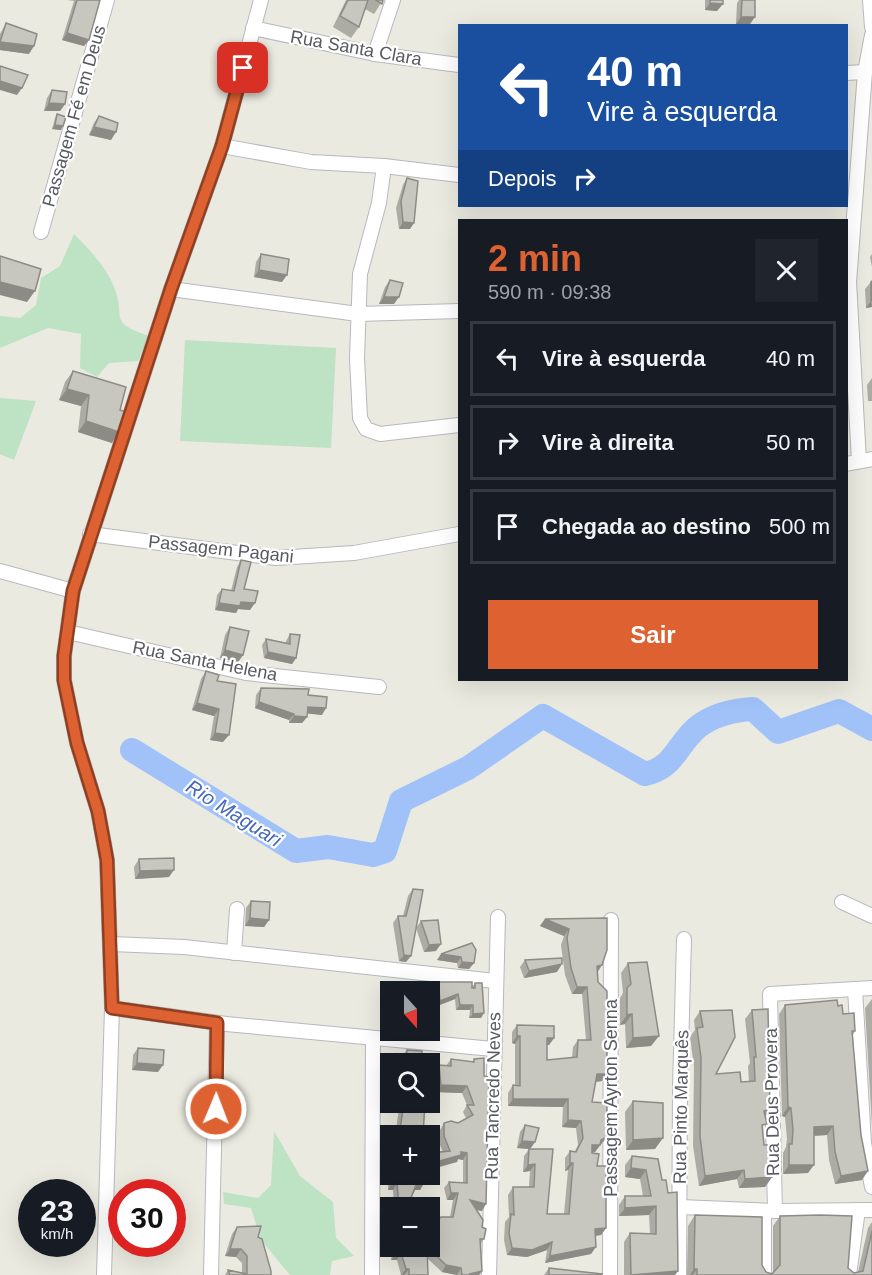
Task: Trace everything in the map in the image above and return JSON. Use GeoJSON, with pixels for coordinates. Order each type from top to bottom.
{"type":"FeatureCollection","features":[{"type":"Feature","properties":{"kind":"street","name":"Passagem Fé em Deus"},"geometry":{"type":"LineString","coordinates":[[41,232],[107,0]]}},
{"type":"Feature","properties":{"kind":"street"},"geometry":{"type":"LineString","coordinates":[[104,1275],[112,1008],[107,860],[98,811],[77,743],[64,680],[64,656],[73,591],[90,534],[171,289],[222,146],[261,0]]}},
{"type":"Feature","properties":{"kind":"street"},"geometry":{"type":"LineString","coordinates":[[375,54],[393,0]]}},
{"type":"Feature","properties":{"kind":"street"},"geometry":{"type":"LineString","coordinates":[[870,0],[872,27]]}},
{"type":"Feature","properties":{"kind":"street","name":"Rua Santa Clara"},"geometry":{"type":"LineString","coordinates":[[253,28],[375,54],[458,65]]}},
{"type":"Feature","properties":{"kind":"street"},"geometry":{"type":"LineString","coordinates":[[848,263],[853,168],[872,35]]}},
{"type":"Feature","properties":{"kind":"street"},"geometry":{"type":"LineString","coordinates":[[848,73],[865,72]]}},
{"type":"Feature","properties":{"kind":"street"},"geometry":{"type":"LineString","coordinates":[[222,146],[311,162],[384,166],[458,175]]}},
{"type":"Feature","properties":{"kind":"street"},"geometry":{"type":"LineString","coordinates":[[384,166],[379,203],[360,274],[357,358],[360,418],[366,429],[380,434],[458,425]]}},
{"type":"Feature","properties":{"kind":"street"},"geometry":{"type":"LineString","coordinates":[[171,289],[358,314],[458,311]]}},
{"type":"Feature","properties":{"kind":"street"},"geometry":{"type":"LineString","coordinates":[[848,314],[850,377],[859,461]]}},
{"type":"Feature","properties":{"kind":"street","name":"Passagem Pagani"},"geometry":{"type":"LineString","coordinates":[[90,534],[276,558],[354,553],[458,534]]}},
{"type":"Feature","properties":{"kind":"street"},"geometry":{"type":"LineString","coordinates":[[0,572],[73,591]]}},
{"type":"Feature","properties":{"kind":"street","name":"Rua Santa Helena"},"geometry":{"type":"LineString","coordinates":[[68,632],[246,674],[379,687]]}},
{"type":"Feature","properties":{"kind":"street"},"geometry":{"type":"LineString","coordinates":[[842,902],[872,916]]}},
{"type":"Feature","properties":{"kind":"street"},"geometry":{"type":"LineString","coordinates":[[234,953],[237,909]]}},
{"type":"Feature","properties":{"kind":"street","name":"Rua Tancredo Neves"},"geometry":{"type":"LineString","coordinates":[[489,1275],[498,916]]}},
{"type":"Feature","properties":{"kind":"street","name":"Passagem Ayrton Senna"},"geometry":{"type":"LineString","coordinates":[[610,1275],[611,920]]}},
{"type":"Feature","properties":{"kind":"street","name":"Rua Pinto Marquês"},"geometry":{"type":"LineString","coordinates":[[679,1275],[684,939]]}},
{"type":"Feature","properties":{"kind":"street"},"geometry":{"type":"LineString","coordinates":[[111,944],[234,953],[495,981]]}},
{"type":"Feature","properties":{"kind":"street"},"geometry":{"type":"LineString","coordinates":[[872,988],[855,989],[864,1143],[872,1187]]}},
{"type":"Feature","properties":{"kind":"street","name":"Rua Deus Provera"},"geometry":{"type":"LineString","coordinates":[[764,1275],[770,1211],[770,994],[855,989]]}},
{"type":"Feature","properties":{"kind":"street"},"geometry":{"type":"LineString","coordinates":[[112,1008],[217,1023],[493,1049]]}},
{"type":"Feature","properties":{"kind":"street"},"geometry":{"type":"LineString","coordinates":[[212,1275],[217,1023]]}},
{"type":"Feature","properties":{"kind":"street"},"geometry":{"type":"LineString","coordinates":[[372,1275],[373,1038]]}},
{"type":"Feature","properties":{"kind":"street"},"geometry":{"type":"LineString","coordinates":[[680,1207],[770,1211],[865,1210],[849,1275]]}},
{"type":"Feature","properties":{"kind":"green space"},"geometry":{"type":"Polygon","coordinates":[[[74,234],[97,259],[111,280],[122,322],[127,327],[149,336],[138,361],[109,363],[97,377],[80,368],[81,334],[48,328],[0,348],[0,316],[20,318],[36,305],[41,278],[60,266],[74,234]]]}},
{"type":"Feature","properties":{"kind":"green space"},"geometry":{"type":"Polygon","coordinates":[[[185,340],[336,348],[331,448],[180,441],[185,340]]]}},
{"type":"Feature","properties":{"kind":"green space"},"geometry":{"type":"Polygon","coordinates":[[[0,398],[36,401],[14,460],[0,454],[0,398]]]}},
{"type":"Feature","properties":{"kind":"green space"},"geometry":{"type":"Polygon","coordinates":[[[274,1131],[300,1176],[333,1202],[336,1238],[354,1256],[332,1261],[330,1275],[290,1275],[261,1240],[251,1208],[224,1204],[223,1192],[258,1198],[271,1185],[274,1131]]]}},
{"type":"Feature","properties":{"kind":"building"},"geometry":{"type":"Polygon","coordinates":[[[77,0],[100,0],[89,40],[67,33],[77,0]]]}},
{"type":"Feature","properties":{"kind":"building"},"geometry":{"type":"Polygon","coordinates":[[[348,0],[368,0],[359,27],[340,16],[348,0]]]}},
{"type":"Feature","properties":{"kind":"building"},"geometry":{"type":"Polygon","coordinates":[[[710,0],[723,0],[723,4],[710,3],[710,0]]]}},
{"type":"Feature","properties":{"kind":"building"},"geometry":{"type":"Polygon","coordinates":[[[742,0],[755,0],[755,17],[741,17],[742,0]]]}},
{"type":"Feature","properties":{"kind":"building"},"geometry":{"type":"Polygon","coordinates":[[[6,23],[37,34],[34,46],[0,42],[6,23]]]}},
{"type":"Feature","properties":{"kind":"building"},"geometry":{"type":"Polygon","coordinates":[[[0,66],[28,75],[22,88],[0,81],[0,66]]]}},
{"type":"Feature","properties":{"kind":"building"},"geometry":{"type":"Polygon","coordinates":[[[52,90],[67,92],[65,104],[49,103],[52,90]]]}},
{"type":"Feature","properties":{"kind":"building"},"geometry":{"type":"Polygon","coordinates":[[[57,114],[66,117],[63,126],[55,125],[57,114]]]}},
{"type":"Feature","properties":{"kind":"building"},"geometry":{"type":"Polygon","coordinates":[[[99,116],[118,123],[116,132],[94,127],[99,116]]]}},
{"type":"Feature","properties":{"kind":"building"},"geometry":{"type":"Polygon","coordinates":[[[407,178],[418,181],[414,223],[403,222],[401,201],[407,178]]]}},
{"type":"Feature","properties":{"kind":"building"},"geometry":{"type":"Polygon","coordinates":[[[261,254],[289,259],[287,275],[259,270],[261,254]]]}},
{"type":"Feature","properties":{"kind":"building"},"geometry":{"type":"Polygon","coordinates":[[[0,256],[41,269],[35,291],[0,282],[0,256]]]}},
{"type":"Feature","properties":{"kind":"building"},"geometry":{"type":"Polygon","coordinates":[[[390,280],[403,283],[399,297],[384,297],[390,280]]]}},
{"type":"Feature","properties":{"kind":"building"},"geometry":{"type":"Polygon","coordinates":[[[73,371],[126,387],[120,410],[126,412],[119,432],[86,421],[89,395],[67,389],[73,371]]]}},
{"type":"Feature","properties":{"kind":"building"},"geometry":{"type":"Polygon","coordinates":[[[241,560],[251,562],[244,589],[258,591],[255,603],[241,602],[240,606],[219,603],[222,589],[234,591],[241,560]]]}},
{"type":"Feature","properties":{"kind":"building"},"geometry":{"type":"Polygon","coordinates":[[[230,627],[249,631],[243,655],[225,650],[230,627]]]}},
{"type":"Feature","properties":{"kind":"building"},"geometry":{"type":"Polygon","coordinates":[[[290,634],[300,635],[296,658],[268,652],[266,639],[290,644],[290,634]]]}},
{"type":"Feature","properties":{"kind":"building"},"geometry":{"type":"Polygon","coordinates":[[[206,671],[219,675],[217,681],[236,684],[229,735],[215,733],[219,709],[197,703],[206,671]]]}},
{"type":"Feature","properties":{"kind":"building"},"geometry":{"type":"Polygon","coordinates":[[[261,688],[309,689],[308,695],[327,697],[326,708],[308,707],[307,717],[294,716],[294,714],[259,702],[261,688]]]}},
{"type":"Feature","properties":{"kind":"building"},"geometry":{"type":"Polygon","coordinates":[[[174,858],[174,870],[140,871],[139,859],[174,858]]]}},
{"type":"Feature","properties":{"kind":"building"},"geometry":{"type":"Polygon","coordinates":[[[413,889],[423,890],[411,956],[404,955],[398,916],[406,916],[413,889]]]}},
{"type":"Feature","properties":{"kind":"building"},"geometry":{"type":"Polygon","coordinates":[[[251,901],[270,902],[269,920],[250,918],[251,901]]]}},
{"type":"Feature","properties":{"kind":"building"},"geometry":{"type":"Polygon","coordinates":[[[607,918],[607,950],[602,965],[597,966],[598,982],[607,991],[607,1074],[597,1074],[592,1102],[607,1103],[607,1137],[601,1140],[600,1145],[592,1145],[592,1153],[599,1154],[597,1166],[606,1166],[606,1228],[595,1229],[596,1247],[550,1256],[552,1242],[532,1250],[512,1248],[509,1233],[511,1214],[514,1215],[513,1187],[534,1187],[535,1164],[528,1165],[529,1149],[553,1149],[547,1214],[569,1214],[573,1163],[570,1163],[570,1151],[576,1152],[583,1138],[581,1121],[568,1120],[568,1099],[513,1099],[513,1085],[520,1086],[520,1036],[517,1036],[517,1025],[554,1026],[554,1038],[547,1038],[547,1060],[577,1057],[578,1040],[591,1040],[587,987],[577,987],[571,968],[567,938],[569,929],[545,919],[607,918]]]}},
{"type":"Feature","properties":{"kind":"building"},"geometry":{"type":"Polygon","coordinates":[[[438,920],[441,944],[429,945],[421,921],[438,920]]]}},
{"type":"Feature","properties":{"kind":"building"},"geometry":{"type":"Polygon","coordinates":[[[472,943],[476,950],[474,963],[462,962],[461,957],[441,954],[472,943]]]}},
{"type":"Feature","properties":{"kind":"building"},"geometry":{"type":"Polygon","coordinates":[[[562,958],[562,964],[529,971],[525,960],[562,958]]]}},
{"type":"Feature","properties":{"kind":"building"},"geometry":{"type":"Polygon","coordinates":[[[647,962],[659,1036],[633,1038],[632,1014],[627,1015],[627,988],[631,984],[628,963],[647,962]]]}},
{"type":"Feature","properties":{"kind":"building"},"geometry":{"type":"Polygon","coordinates":[[[440,982],[472,982],[472,988],[475,988],[475,983],[482,983],[484,1013],[473,1014],[473,1005],[460,1005],[458,994],[440,1001],[440,982]]]}},
{"type":"Feature","properties":{"kind":"building"},"geometry":{"type":"Polygon","coordinates":[[[837,1000],[838,1006],[842,1005],[843,1014],[854,1013],[855,1031],[852,1031],[861,1135],[868,1171],[841,1176],[835,1152],[833,1126],[814,1127],[814,1165],[789,1165],[789,1144],[792,1144],[793,1130],[791,1108],[788,1107],[785,1005],[837,1000]]]}},
{"type":"Feature","properties":{"kind":"building"},"geometry":{"type":"Polygon","coordinates":[[[768,1009],[770,1109],[764,1111],[767,1124],[762,1125],[764,1145],[771,1145],[772,1177],[745,1179],[744,1170],[705,1176],[700,1136],[701,1058],[697,1028],[703,1027],[700,1011],[732,1010],[735,1037],[716,1074],[740,1072],[741,1082],[755,1081],[754,1057],[756,1057],[752,1010],[768,1009]]]}},
{"type":"Feature","properties":{"kind":"building"},"geometry":{"type":"Polygon","coordinates":[[[138,1048],[164,1050],[163,1065],[137,1063],[138,1048]]]}},
{"type":"Feature","properties":{"kind":"building"},"geometry":{"type":"Polygon","coordinates":[[[407,1050],[422,1051],[422,1053],[407,1053],[407,1050]]]}},
{"type":"Feature","properties":{"kind":"building"},"geometry":{"type":"Polygon","coordinates":[[[484,1058],[484,1076],[489,1077],[486,1204],[470,1200],[483,1220],[482,1227],[486,1229],[484,1239],[480,1239],[482,1271],[462,1275],[461,1268],[446,1265],[438,1257],[440,1257],[440,1218],[453,1217],[458,1193],[451,1193],[449,1182],[467,1183],[467,1153],[461,1152],[461,1155],[440,1161],[440,1152],[450,1151],[444,1136],[444,1123],[451,1121],[458,1123],[473,1115],[467,1105],[474,1105],[467,1086],[441,1085],[440,1065],[451,1066],[451,1059],[474,1062],[474,1059],[484,1058]]]}},
{"type":"Feature","properties":{"kind":"building"},"geometry":{"type":"Polygon","coordinates":[[[633,1101],[663,1103],[663,1138],[633,1140],[633,1101]]]}},
{"type":"Feature","properties":{"kind":"building"},"geometry":{"type":"Polygon","coordinates":[[[402,1113],[424,1113],[424,1125],[401,1125],[402,1113]]]}},
{"type":"Feature","properties":{"kind":"building"},"geometry":{"type":"Polygon","coordinates":[[[525,1125],[539,1128],[535,1142],[522,1141],[525,1125]]]}},
{"type":"Feature","properties":{"kind":"building"},"geometry":{"type":"Polygon","coordinates":[[[632,1156],[658,1159],[662,1180],[666,1180],[668,1193],[677,1192],[678,1271],[631,1275],[630,1233],[656,1234],[656,1206],[625,1208],[625,1196],[651,1196],[646,1170],[631,1168],[632,1156]]]}},
{"type":"Feature","properties":{"kind":"building"},"geometry":{"type":"Polygon","coordinates":[[[397,1185],[416,1185],[411,1197],[398,1197],[397,1185]]]}},
{"type":"Feature","properties":{"kind":"building"},"geometry":{"type":"Polygon","coordinates":[[[695,1215],[762,1217],[762,1265],[766,1272],[772,1274],[780,1265],[780,1216],[852,1216],[848,1268],[854,1273],[863,1271],[872,1231],[872,1275],[697,1275],[697,1269],[694,1269],[695,1215]]]}},
{"type":"Feature","properties":{"kind":"building"},"geometry":{"type":"Polygon","coordinates":[[[261,1226],[258,1237],[262,1239],[271,1275],[230,1275],[228,1270],[247,1274],[247,1256],[241,1249],[230,1249],[237,1227],[261,1226]]]}},
{"type":"Feature","properties":{"kind":"building"},"geometry":{"type":"Polygon","coordinates":[[[402,1257],[427,1257],[428,1275],[409,1275],[409,1269],[406,1269],[402,1257]]]}},
{"type":"Feature","properties":{"kind":"building"},"geometry":{"type":"Polygon","coordinates":[[[549,1268],[602,1274],[602,1275],[549,1275],[549,1268]]]}},
{"type":"Feature","properties":{"kind":"waterway","name":"Rio Maguari"},"geometry":{"type":"LineString","coordinates":[[132,750],[296,851],[328,847],[373,855],[385,851],[401,801],[468,768],[543,716],[645,774],[655,771],[669,761],[699,726],[732,712],[753,709],[778,732],[839,711],[872,729]]}},
{"type":"Feature","properties":{"kind":"route"},"geometry":{"type":"LineString","coordinates":[[216,1109],[217,1023],[112,1008],[107,860],[98,811],[77,743],[64,680],[64,656],[73,591],[90,534],[171,289],[222,146],[243,68]]}}]}
